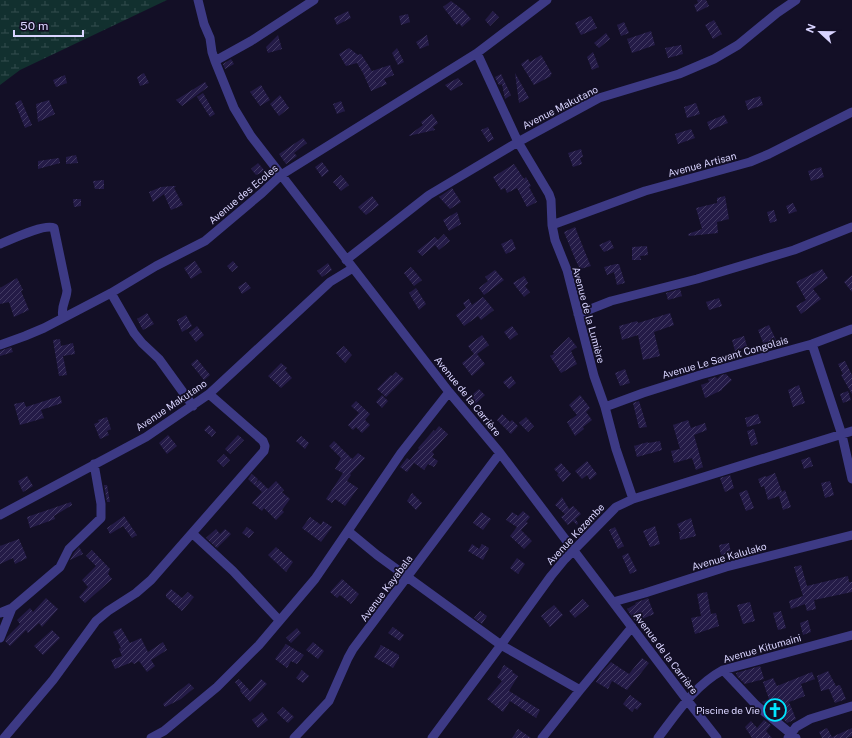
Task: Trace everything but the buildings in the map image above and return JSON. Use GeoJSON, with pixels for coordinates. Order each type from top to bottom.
{"type":"FeatureCollection","features":[{"type":"Feature","properties":{"kind":"street","name":"Avenue de la Carrière"},"geometry":{"type":"LineString","coordinates":[[198,0],[204,24],[210,38],[215,61],[234,108],[243,124],[346,260],[449,392],[500,453],[717,738]]}},
{"type":"Feature","properties":{"kind":"street"},"geometry":{"type":"LineString","coordinates":[[215,61],[251,42],[314,0]]}},
{"type":"Feature","properties":{"kind":"street","name":"Avenue des Ecoles"},"geometry":{"type":"LineString","coordinates":[[0,345],[25,336],[111,293],[156,266],[204,241],[262,193],[281,175],[477,54],[547,0]]}},
{"type":"Feature","properties":{"kind":"street","name":"Avenue Makutano"},"geometry":{"type":"LineString","coordinates":[[346,260],[429,194],[518,142],[599,98],[679,74],[714,59],[738,45],[777,13],[796,0]]}},
{"type":"Feature","properties":{"kind":"street","name":"Avenue de la Lumière"},"geometry":{"type":"LineString","coordinates":[[477,54],[518,142],[549,194],[551,200],[552,225],[555,240],[567,270],[594,376],[633,499]]}},
{"type":"Feature","properties":{"kind":"street","name":"Avenue Artisan"},"geometry":{"type":"LineString","coordinates":[[552,225],[645,191],[750,162],[852,112]]}},
{"type":"Feature","properties":{"kind":"street"},"geometry":{"type":"LineString","coordinates":[[0,244],[19,235],[50,226],[54,228],[68,290],[62,308],[63,317]]}},
{"type":"Feature","properties":{"kind":"street"},"geometry":{"type":"LineString","coordinates":[[578,314],[612,301],[698,279],[794,250],[852,227]]}},
{"type":"Feature","properties":{"kind":"street","name":"Avenue Makutano"},"geometry":{"type":"LineString","coordinates":[[0,515],[146,437],[193,406],[209,394],[330,282],[353,268]]}},
{"type":"Feature","properties":{"kind":"street"},"geometry":{"type":"LineString","coordinates":[[111,293],[134,333],[159,359],[193,406]]}},
{"type":"Feature","properties":{"kind":"street","name":"Avenue Le Savant Congolais"},"geometry":{"type":"LineString","coordinates":[[605,407],[642,393],[700,375],[812,344],[852,329]]}},
{"type":"Feature","properties":{"kind":"street"},"geometry":{"type":"LineString","coordinates":[[812,344],[842,435],[852,480]]}},
{"type":"Feature","properties":{"kind":"street"},"geometry":{"type":"LineString","coordinates":[[151,738],[164,731],[175,722],[233,672],[259,646],[279,620],[315,579],[401,453],[449,392]]}},
{"type":"Feature","properties":{"kind":"street"},"geometry":{"type":"LineString","coordinates":[[4,738],[53,680],[96,621],[108,610],[136,593],[151,580],[193,534],[264,451],[265,446],[263,441],[209,394]]}},
{"type":"Feature","properties":{"kind":"street","name":"Avenue Kazembe"},"geometry":{"type":"LineString","coordinates":[[432,738],[551,576],[573,550],[616,507],[633,499],[852,432]]}},
{"type":"Feature","properties":{"kind":"street","name":"Avenue Kayabala"},"geometry":{"type":"LineString","coordinates":[[294,738],[329,701],[353,650],[500,453]]}},
{"type":"Feature","properties":{"kind":"street"},"geometry":{"type":"LineString","coordinates":[[0,613],[12,608],[60,567],[69,550],[101,518],[101,504],[94,464]]}},
{"type":"Feature","properties":{"kind":"street"},"geometry":{"type":"LineString","coordinates":[[348,531],[377,556],[501,645],[580,690]]}},
{"type":"Feature","properties":{"kind":"street"},"geometry":{"type":"LineString","coordinates":[[193,534],[233,570],[279,620]]}},
{"type":"Feature","properties":{"kind":"street","name":"Avenue Kalulako"},"geometry":{"type":"LineString","coordinates":[[613,602],[726,567],[852,535]]}},
{"type":"Feature","properties":{"kind":"street"},"geometry":{"type":"LineString","coordinates":[[0,638],[12,608]]}},
{"type":"Feature","properties":{"kind":"street"},"geometry":{"type":"LineString","coordinates":[[542,738],[632,627]]}},
{"type":"Feature","properties":{"kind":"street","name":"Avenue Kitumaini"},"geometry":{"type":"LineString","coordinates":[[658,738],[687,700],[712,677],[723,670],[852,635]]}},
{"type":"Feature","properties":{"kind":"street"},"geometry":{"type":"LineString","coordinates":[[723,670],[756,704],[792,737],[801,723],[810,718],[852,706]]}},
{"type":"Feature","properties":{"kind":"green space"},"geometry":{"type":"Polygon","coordinates":[[[0,0],[167,0],[20,70],[0,85],[0,0]]]}},
{"type":"Feature","properties":{"kind":"place","name":"Piscine de Vie"},"geometry":{"type":"Point","coordinates":[775,710]}}]}
